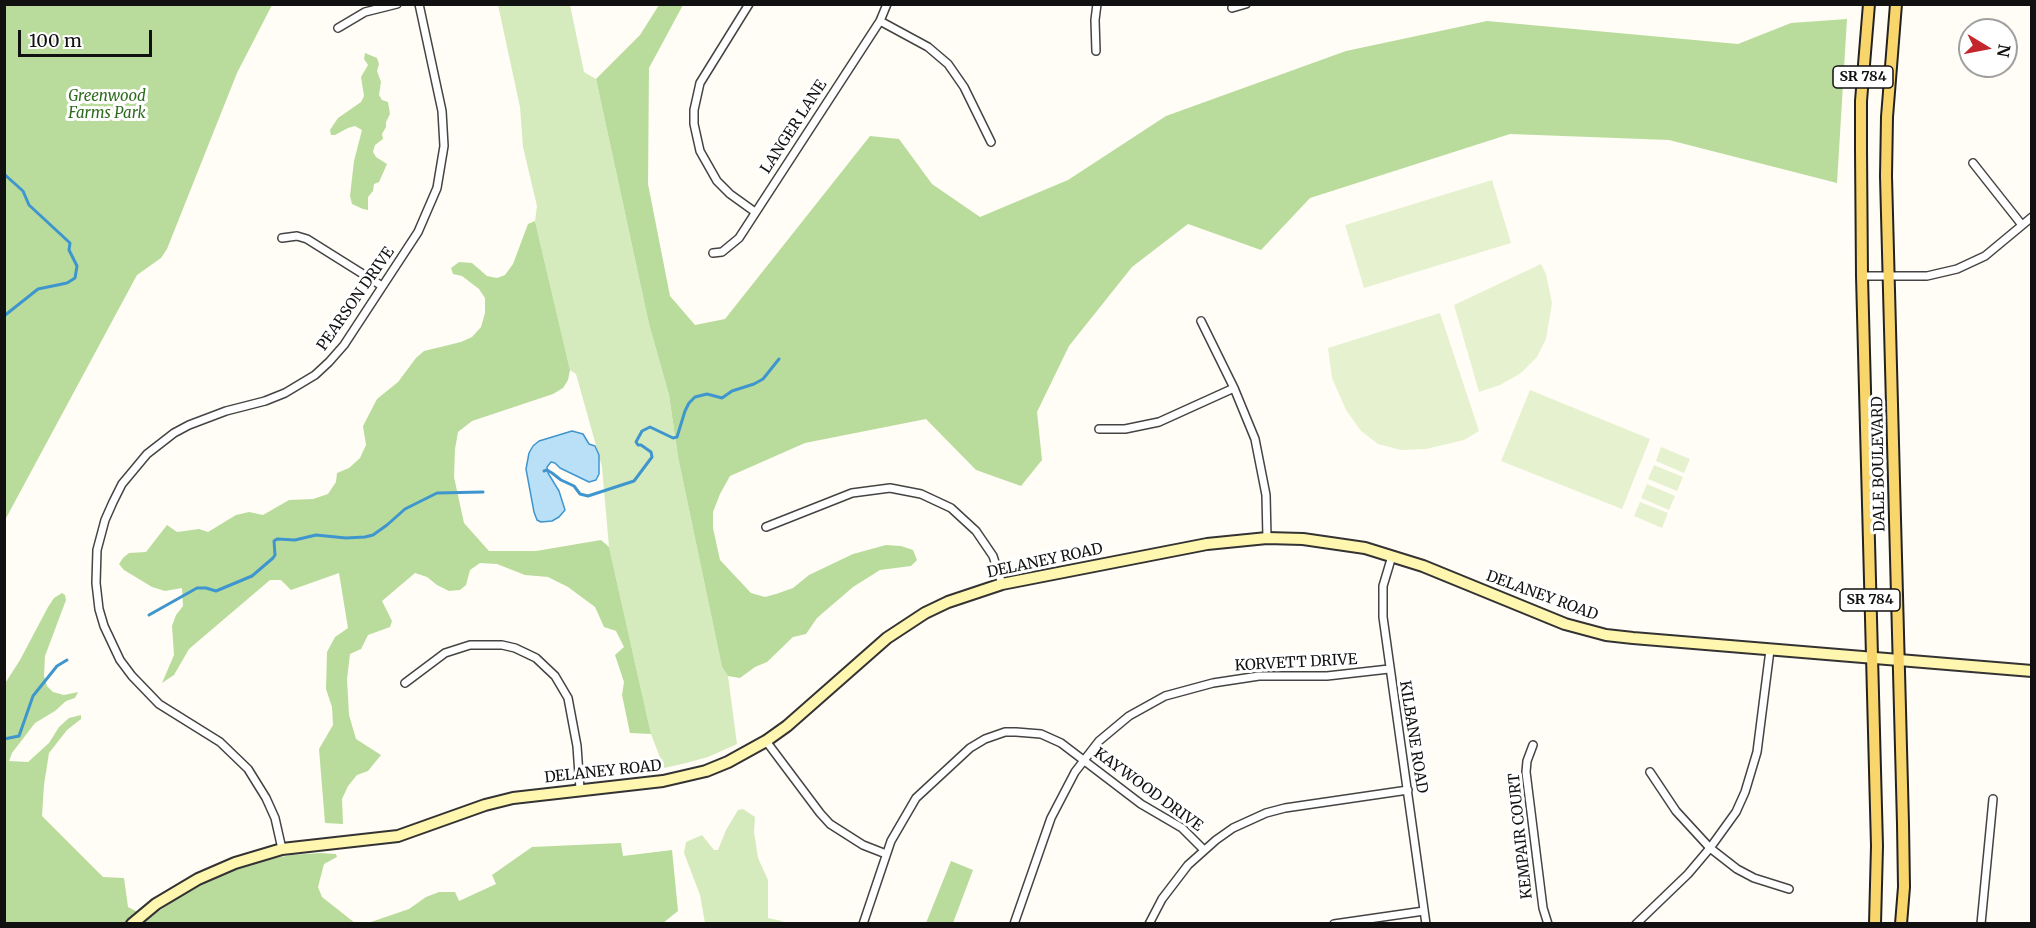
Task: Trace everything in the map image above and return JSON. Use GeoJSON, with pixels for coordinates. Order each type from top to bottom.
{"type":"FeatureCollection","features":[{"type":"Feature","properties":{"kind":"main road","name":"DALE BOULEVARD"},"geometry":{"type":"LineString","coordinates":[[1869,4],[1861,110],[1862,276],[1877,846],[1875,924]]}},
{"type":"Feature","properties":{"kind":"main road","name":"DALE BOULEVARD"},"geometry":{"type":"LineString","coordinates":[[1896,4],[1887,117],[1886,176],[1904,824],[1904,887],[1901,924]]}},
{"type":"Feature","properties":{"kind":"street"},"geometry":{"type":"LineString","coordinates":[[338,28],[364,12],[397,4]]}},
{"type":"Feature","properties":{"kind":"street","name":"PEARSON DRIVE"},"geometry":{"type":"LineString","coordinates":[[282,849],[275,818],[248,769],[220,742],[159,704],[120,660],[104,626],[99,609],[96,583],[98,550],[112,502],[134,468],[174,433],[199,420],[265,401],[285,393],[315,375],[344,345],[425,218],[437,188],[442,163],[444,132],[442,111],[419,4]]}},
{"type":"Feature","properties":{"kind":"street"},"geometry":{"type":"LineString","coordinates":[[749,4],[700,83],[696,96],[694,124],[700,151],[717,181],[730,194],[756,212]]}},
{"type":"Feature","properties":{"kind":"street","name":"LANGER LANE"},"geometry":{"type":"LineString","coordinates":[[714,252],[722,252],[739,238],[880,21],[887,4]]}},
{"type":"Feature","properties":{"kind":"street"},"geometry":{"type":"LineString","coordinates":[[1096,51],[1097,4]]}},
{"type":"Feature","properties":{"kind":"street"},"geometry":{"type":"LineString","coordinates":[[1232,8],[1246,4]]}},
{"type":"Feature","properties":{"kind":"street"},"geometry":{"type":"LineString","coordinates":[[880,21],[928,47],[948,64],[964,87],[992,142]]}},
{"type":"Feature","properties":{"kind":"street"},"geometry":{"type":"LineString","coordinates":[[1973,163],[2022,225]]}},
{"type":"Feature","properties":{"kind":"street"},"geometry":{"type":"LineString","coordinates":[[1862,276],[1927,276],[1957,269],[1985,256],[2031,217]]}},
{"type":"Feature","properties":{"kind":"street"},"geometry":{"type":"LineString","coordinates":[[282,238],[297,236],[307,239],[382,286]]}},
{"type":"Feature","properties":{"kind":"street"},"geometry":{"type":"LineString","coordinates":[[1201,321],[1234,388],[1255,439],[1266,495],[1267,538]]}},
{"type":"Feature","properties":{"kind":"street"},"geometry":{"type":"LineString","coordinates":[[1099,429],[1125,429],[1160,422],[1234,388]]}},
{"type":"Feature","properties":{"kind":"street"},"geometry":{"type":"LineString","coordinates":[[766,526],[852,493],[890,488],[921,494],[951,508],[976,531],[993,556],[1002,584]]}},
{"type":"Feature","properties":{"kind":"street","name":"DELANEY ROAD"},"geometry":{"type":"LineString","coordinates":[[132,924],[156,904],[198,879],[235,863],[282,849],[398,836],[495,803],[536,794],[663,781],[698,773],[728,762],[788,726],[867,654],[903,626],[948,602],[972,592],[1002,584],[1208,544],[1267,538],[1337,543],[1423,566],[1545,616],[1584,629],[1633,638],[2031,671]]}},
{"type":"Feature","properties":{"kind":"street","name":"KILBANE ROAD"},"geometry":{"type":"LineString","coordinates":[[1392,556],[1386,574],[1382,602],[1389,669],[1426,924]]}},
{"type":"Feature","properties":{"kind":"street"},"geometry":{"type":"LineString","coordinates":[[405,682],[445,653],[470,645],[502,645],[515,648],[536,658],[555,676],[568,698],[577,746],[580,789]]}},
{"type":"Feature","properties":{"kind":"street"},"geometry":{"type":"LineString","coordinates":[[1636,924],[1688,874],[1736,812],[1752,771],[1761,731],[1770,650]]}},
{"type":"Feature","properties":{"kind":"street","name":"KORVETT DRIVE"},"geometry":{"type":"LineString","coordinates":[[1014,924],[1051,818],[1062,795],[1083,760],[1099,741],[1129,716],[1165,696],[1213,682],[1259,676],[1327,676],[1389,669]]}},
{"type":"Feature","properties":{"kind":"street","name":"KAYWOOD DRIVE"},"geometry":{"type":"LineString","coordinates":[[863,924],[886,854],[901,822],[916,798],[953,762],[984,739],[1005,732],[1041,734],[1061,743],[1141,804],[1182,828],[1204,849]]}},
{"type":"Feature","properties":{"kind":"street"},"geometry":{"type":"LineString","coordinates":[[766,741],[830,824],[863,845],[886,854]]}},
{"type":"Feature","properties":{"kind":"street","name":"KEMPAIR COURT"},"geometry":{"type":"LineString","coordinates":[[1533,745],[1526,772],[1543,908],[1548,924]]}},
{"type":"Feature","properties":{"kind":"street"},"geometry":{"type":"LineString","coordinates":[[1650,772],[1676,811],[1710,848],[1737,869],[1754,878],[1789,889]]}},
{"type":"Feature","properties":{"kind":"street"},"geometry":{"type":"LineString","coordinates":[[1149,924],[1174,881],[1204,849],[1233,828],[1275,811],[1301,805],[1408,790]]}},
{"type":"Feature","properties":{"kind":"street"},"geometry":{"type":"LineString","coordinates":[[1982,924],[1993,799]]}},
{"type":"Feature","properties":{"kind":"street"},"geometry":{"type":"LineString","coordinates":[[1334,924],[1424,911]]}},
{"type":"Feature","properties":{"kind":"green space","name":"Greenwood Farms Park"},"geometry":{"type":"Polygon","coordinates":[[[5,4],[272,5],[237,73],[167,249],[161,258],[137,275],[5,520],[5,4]]]}},
{"type":"Feature","properties":{"kind":"green space"},"geometry":{"type":"Polygon","coordinates":[[[498,5],[570,5],[584,72],[596,79],[649,324],[669,395],[678,457],[722,667],[728,676],[737,744],[708,757],[686,763],[664,768],[651,734],[609,547],[602,467],[576,374],[570,370],[535,221],[537,206],[523,147],[520,107],[498,5]]]}},
{"type":"Feature","properties":{"kind":"green space"},"geometry":{"type":"Polygon","coordinates":[[[659,5],[683,5],[649,68],[648,184],[670,296],[695,325],[725,319],[870,136],[899,139],[932,184],[980,217],[1068,180],[1166,116],[1346,51],[1487,21],[1738,44],[1791,23],[1847,19],[1837,183],[1669,140],[1510,134],[1310,198],[1261,250],[1188,224],[1132,267],[1069,346],[1037,412],[1042,460],[1021,486],[976,470],[926,419],[805,443],[730,476],[713,512],[713,528],[720,560],[751,593],[765,597],[793,588],[809,575],[853,554],[886,545],[913,550],[917,560],[911,566],[880,570],[853,587],[817,618],[806,634],[793,637],[767,662],[755,667],[740,678],[728,676],[722,667],[678,457],[669,395],[649,324],[596,79],[640,35],[659,5]]]}},
{"type":"Feature","properties":{"kind":"green space"},"geometry":{"type":"Polygon","coordinates":[[[365,53],[377,58],[379,64],[377,71],[381,82],[379,95],[382,100],[388,102],[390,114],[382,134],[383,139],[375,145],[373,152],[376,157],[387,164],[379,182],[374,184],[373,191],[368,197],[368,210],[352,204],[350,196],[354,161],[362,130],[355,126],[331,135],[330,130],[338,118],[361,102],[364,96],[361,77],[368,65],[364,59],[365,53]]]}},
{"type":"Feature","properties":{"kind":"green space"},"geometry":{"type":"Polygon","coordinates":[[[1492,180],[1511,243],[1364,288],[1345,225],[1492,180]]]}},
{"type":"Feature","properties":{"kind":"green space"},"geometry":{"type":"Polygon","coordinates":[[[535,221],[570,370],[568,380],[563,388],[553,394],[472,421],[458,432],[454,477],[464,523],[489,551],[536,551],[601,540],[609,547],[651,734],[630,733],[622,695],[624,682],[615,655],[624,647],[616,631],[604,627],[595,607],[568,587],[548,577],[525,575],[497,564],[480,563],[470,570],[466,585],[460,590],[449,591],[427,577],[415,573],[382,601],[392,621],[390,627],[368,635],[361,649],[350,654],[347,679],[349,715],[356,739],[381,755],[368,771],[357,775],[348,786],[342,799],[343,824],[325,823],[319,749],[333,725],[332,707],[326,689],[327,652],[335,637],[348,628],[339,573],[291,590],[281,580],[270,580],[189,649],[174,675],[162,683],[174,655],[172,626],[183,606],[182,588],[165,591],[152,587],[124,570],[119,564],[129,553],[146,552],[167,525],[177,532],[199,529],[208,532],[236,515],[249,512],[263,515],[289,500],[313,499],[328,494],[336,482],[337,473],[349,468],[360,458],[366,445],[363,426],[377,399],[398,382],[424,351],[461,342],[472,337],[481,327],[485,313],[485,298],[479,289],[462,276],[453,274],[451,268],[459,262],[472,263],[487,276],[497,278],[505,275],[513,264],[528,224],[535,221]]]}},
{"type":"Feature","properties":{"kind":"green space"},"geometry":{"type":"Polygon","coordinates":[[[1541,264],[1546,274],[1552,303],[1546,339],[1537,357],[1521,373],[1500,385],[1479,392],[1454,305],[1541,264]]]}},
{"type":"Feature","properties":{"kind":"green space"},"geometry":{"type":"Polygon","coordinates":[[[1440,313],[1479,431],[1464,440],[1426,449],[1401,450],[1378,444],[1361,431],[1346,410],[1332,378],[1328,348],[1440,313]]]}},
{"type":"Feature","properties":{"kind":"green space"},"geometry":{"type":"Polygon","coordinates":[[[1530,390],[1650,439],[1622,509],[1501,461],[1530,390]]]}},
{"type":"Feature","properties":{"kind":"green space"},"geometry":{"type":"Polygon","coordinates":[[[1661,447],[1690,459],[1684,473],[1656,461],[1661,447]]]}},
{"type":"Feature","properties":{"kind":"green space"},"geometry":{"type":"Polygon","coordinates":[[[1654,465],[1683,477],[1677,491],[1648,479],[1654,465]]]}},
{"type":"Feature","properties":{"kind":"green space"},"geometry":{"type":"Polygon","coordinates":[[[1647,484],[1675,496],[1669,510],[1641,498],[1647,484]]]}},
{"type":"Feature","properties":{"kind":"green space"},"geometry":{"type":"Polygon","coordinates":[[[1640,502],[1668,513],[1662,528],[1634,516],[1640,502]]]}},
{"type":"Feature","properties":{"kind":"green space"},"geometry":{"type":"Polygon","coordinates":[[[62,593],[66,600],[45,656],[44,676],[47,686],[53,692],[64,695],[78,692],[75,698],[66,701],[35,723],[12,753],[9,761],[28,762],[49,743],[59,727],[69,718],[81,715],[81,719],[67,730],[49,753],[42,816],[103,877],[124,878],[128,907],[149,918],[189,890],[233,871],[260,861],[291,855],[320,853],[336,854],[337,857],[324,864],[318,887],[322,897],[355,923],[5,923],[4,685],[48,607],[54,598],[62,593]]]}},
{"type":"Feature","properties":{"kind":"green space"},"geometry":{"type":"Polygon","coordinates":[[[743,809],[755,817],[754,832],[758,858],[768,880],[768,918],[783,923],[705,923],[700,895],[684,853],[686,842],[702,835],[714,850],[718,850],[738,810],[743,809]]]}},
{"type":"Feature","properties":{"kind":"green space"},"geometry":{"type":"Polygon","coordinates":[[[621,843],[623,856],[672,850],[678,911],[663,923],[368,923],[409,909],[426,897],[439,892],[455,892],[459,901],[496,884],[492,875],[532,847],[621,843]]]}},
{"type":"Feature","properties":{"kind":"green space"},"geometry":{"type":"Polygon","coordinates":[[[951,861],[973,870],[953,923],[926,923],[951,861]]]}},
{"type":"Feature","properties":{"kind":"water"},"geometry":{"type":"Polygon","coordinates":[[[572,431],[583,434],[589,444],[595,446],[599,455],[599,474],[596,480],[589,482],[551,462],[547,467],[548,473],[559,491],[565,510],[552,521],[541,522],[537,520],[534,512],[526,469],[529,453],[539,441],[572,431]]]}},
{"type":"Feature","properties":{"kind":"waterway"},"geometry":{"type":"LineString","coordinates":[[4,174],[23,191],[29,205],[70,243],[69,250],[77,266],[75,278],[67,283],[38,289],[4,316]]}},
{"type":"Feature","properties":{"kind":"waterway"},"geometry":{"type":"LineString","coordinates":[[544,471],[547,470],[574,486],[580,494],[588,496],[634,481],[652,457],[651,452],[636,442],[642,431],[650,427],[673,438],[677,437],[685,411],[695,397],[707,394],[722,398],[732,391],[754,384],[763,379],[779,359]]}},
{"type":"Feature","properties":{"kind":"waterway"},"geometry":{"type":"LineString","coordinates":[[149,615],[197,588],[216,591],[252,576],[273,558],[275,555],[274,541],[277,539],[295,540],[316,535],[365,537],[373,535],[405,509],[437,493],[483,492]]}},
{"type":"Feature","properties":{"kind":"waterway"},"geometry":{"type":"LineString","coordinates":[[4,739],[19,736],[33,696],[57,666],[67,660]]}}]}
